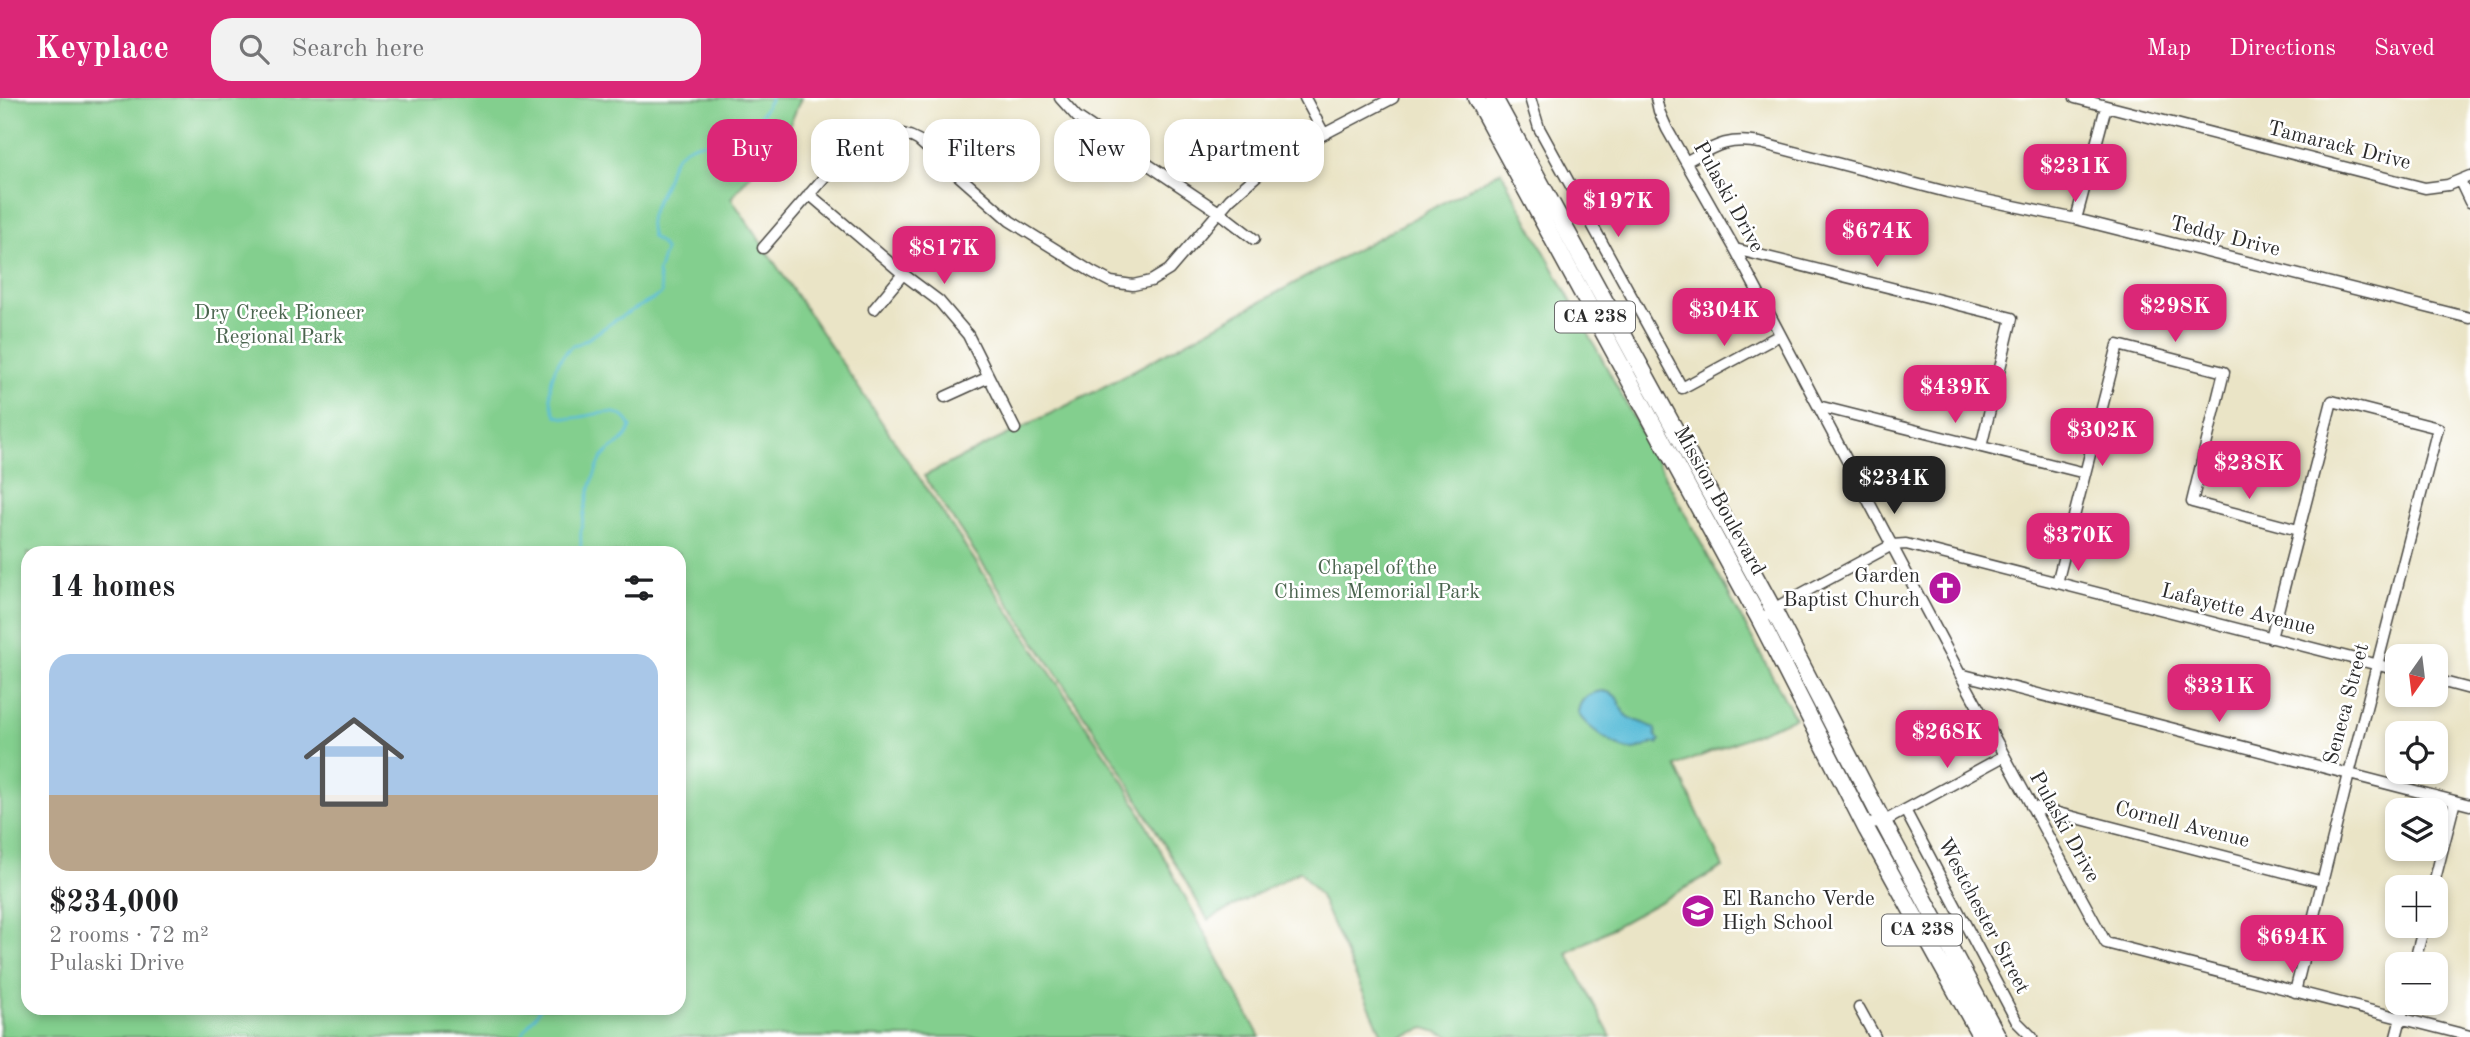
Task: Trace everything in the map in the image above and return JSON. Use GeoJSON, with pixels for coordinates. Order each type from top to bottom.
{"type":"FeatureCollection","features":[{"type":"Feature","properties":{"kind":"main road","name":"Mission Boulevard"},"geometry":{"type":"LineString","coordinates":[[1476,98],[1761,622],[1863,823],[1981,1037]]}},
{"type":"Feature","properties":{"kind":"main road","name":"Mission Boulevard"},"geometry":{"type":"LineString","coordinates":[[1494,98],[1773,610],[1998,1037]]}},
{"type":"Feature","properties":{"kind":"street"},"geometry":{"type":"LineString","coordinates":[[1060,98],[1077,117],[1219,212],[1254,239]]}},
{"type":"Feature","properties":{"kind":"street"},"geometry":{"type":"LineString","coordinates":[[1305,98],[1316,119]]}},
{"type":"Feature","properties":{"kind":"street"},"geometry":{"type":"LineString","coordinates":[[1324,134],[1393,98]]}},
{"type":"Feature","properties":{"kind":"street"},"geometry":{"type":"LineString","coordinates":[[1530,98],[1539,128],[1682,387],[1780,335]]}},
{"type":"Feature","properties":{"kind":"street","name":"Pulaski Drive"},"geometry":{"type":"LineString","coordinates":[[1656,98],[1658,111],[1735,249],[2106,943],[2295,992]]}},
{"type":"Feature","properties":{"kind":"street","name":"Tamarack Drive"},"geometry":{"type":"LineString","coordinates":[[2075,98],[2413,185],[2437,187],[2470,176]]}},
{"type":"Feature","properties":{"kind":"street"},"geometry":{"type":"LineString","coordinates":[[2076,219],[2106,107]]}},
{"type":"Feature","properties":{"kind":"street"},"geometry":{"type":"LineString","coordinates":[[763,248],[858,138],[886,131],[906,133],[918,140],[1010,221],[1111,282],[1133,285],[1151,281],[1169,270],[1219,212],[1250,182]]}},
{"type":"Feature","properties":{"kind":"street","name":"Teddy Drive"},"geometry":{"type":"LineString","coordinates":[[1687,161],[1719,143],[1744,140],[1968,197],[2076,219],[2470,318]]}},
{"type":"Feature","properties":{"kind":"street"},"geometry":{"type":"LineString","coordinates":[[2460,181],[2470,202]]}},
{"type":"Feature","properties":{"kind":"street"},"geometry":{"type":"LineString","coordinates":[[809,194],[939,301],[968,335],[1015,429]]}},
{"type":"Feature","properties":{"kind":"street"},"geometry":{"type":"LineString","coordinates":[[1735,249],[2012,318],[1981,447]]}},
{"type":"Feature","properties":{"kind":"street"},"geometry":{"type":"LineString","coordinates":[[874,309],[903,274]]}},
{"type":"Feature","properties":{"kind":"street"},"geometry":{"type":"LineString","coordinates":[[2057,583],[2118,345],[2224,372],[2192,502],[2298,530],[2271,638]]}},
{"type":"Feature","properties":{"kind":"street"},"geometry":{"type":"LineString","coordinates":[[945,397],[989,377]]}},
{"type":"Feature","properties":{"kind":"street","name":"Seneca Street"},"geometry":{"type":"LineString","coordinates":[[2295,992],[2438,428],[2332,401],[2298,530]]}},
{"type":"Feature","properties":{"kind":"street"},"geometry":{"type":"LineString","coordinates":[[1818,406],[2085,473]]}},
{"type":"Feature","properties":{"kind":"street","name":"Lafayette Avenue"},"geometry":{"type":"LineString","coordinates":[[1892,545],[1906,544],[2385,667]]}},
{"type":"Feature","properties":{"kind":"street"},"geometry":{"type":"LineString","coordinates":[[1761,622],[1773,610],[1892,545]]}},
{"type":"Feature","properties":{"kind":"street"},"geometry":{"type":"LineString","coordinates":[[1960,674],[2470,804]]}},
{"type":"Feature","properties":{"kind":"street"},"geometry":{"type":"LineString","coordinates":[[2448,683],[2470,688]]}},
{"type":"Feature","properties":{"kind":"street"},"geometry":{"type":"LineString","coordinates":[[1863,823],[1883,822],[2004,756]]}},
{"type":"Feature","properties":{"kind":"street"},"geometry":{"type":"LineString","coordinates":[[2437,875],[2455,801]]}},
{"type":"Feature","properties":{"kind":"street","name":"Cornell Avenue"},"geometry":{"type":"LineString","coordinates":[[2031,806],[2323,881]]}},
{"type":"Feature","properties":{"kind":"street","name":"Westchester Street"},"geometry":{"type":"LineString","coordinates":[[1905,810],[2017,1021],[2032,1037]]}},
{"type":"Feature","properties":{"kind":"street"},"geometry":{"type":"LineString","coordinates":[[2295,992],[2470,1036]]}},
{"type":"Feature","properties":{"kind":"street"},"geometry":{"type":"LineString","coordinates":[[1859,1008],[1875,1037]]}},
{"type":"Feature","properties":{"kind":"street"},"geometry":{"type":"LineString","coordinates":[[2396,1037],[2402,1015]]}},
{"type":"Feature","properties":{"kind":"green space","name":"Dry Creek Pioneer Regional Park"},"geometry":{"type":"Polygon","coordinates":[[[0,98],[801,98],[792,119],[707,119],[707,182],[744,182],[731,198],[1125,784],[1260,1037],[0,1037],[0,98]]]}},
{"type":"Feature","properties":{"kind":"green space","name":"Chapel of the Chimes Memorial Park"},"geometry":{"type":"Polygon","coordinates":[[[1501,171],[1795,718],[1676,766],[1723,867],[1567,953],[1611,1037],[1452,1037],[1425,1028],[1400,1037],[1383,1037],[1320,896],[1300,871],[1208,920],[1122,772],[924,476],[1094,392],[1501,171]]]}},
{"type":"Feature","properties":{"kind":"water"},"geometry":{"type":"Polygon","coordinates":[[[1602,691],[1617,698],[1628,717],[1655,729],[1656,737],[1660,741],[1658,744],[1653,743],[1635,750],[1626,749],[1586,723],[1578,712],[1581,703],[1589,695],[1602,691]]]}},
{"type":"Feature","properties":{"kind":"waterway"},"geometry":{"type":"LineString","coordinates":[[581,546],[584,513],[597,468],[604,455],[625,438],[631,427],[625,418],[617,413],[575,418],[556,415],[551,396],[555,369],[572,346],[587,340],[662,293],[658,273],[665,250],[652,237],[650,222],[653,208],[674,159],[692,145],[724,141],[749,128],[771,98]]}},
{"type":"Feature","properties":{"kind":"waterway"},"geometry":{"type":"LineString","coordinates":[[522,1037],[536,1015]]}},
{"type":"Feature","properties":{"kind":"place","name":"Garden Baptist Church"},"geometry":{"type":"Point","coordinates":[1945,588]}},
{"type":"Feature","properties":{"kind":"place","name":"El Rancho Verde High School"},"geometry":{"type":"Point","coordinates":[1698,911]}}]}
